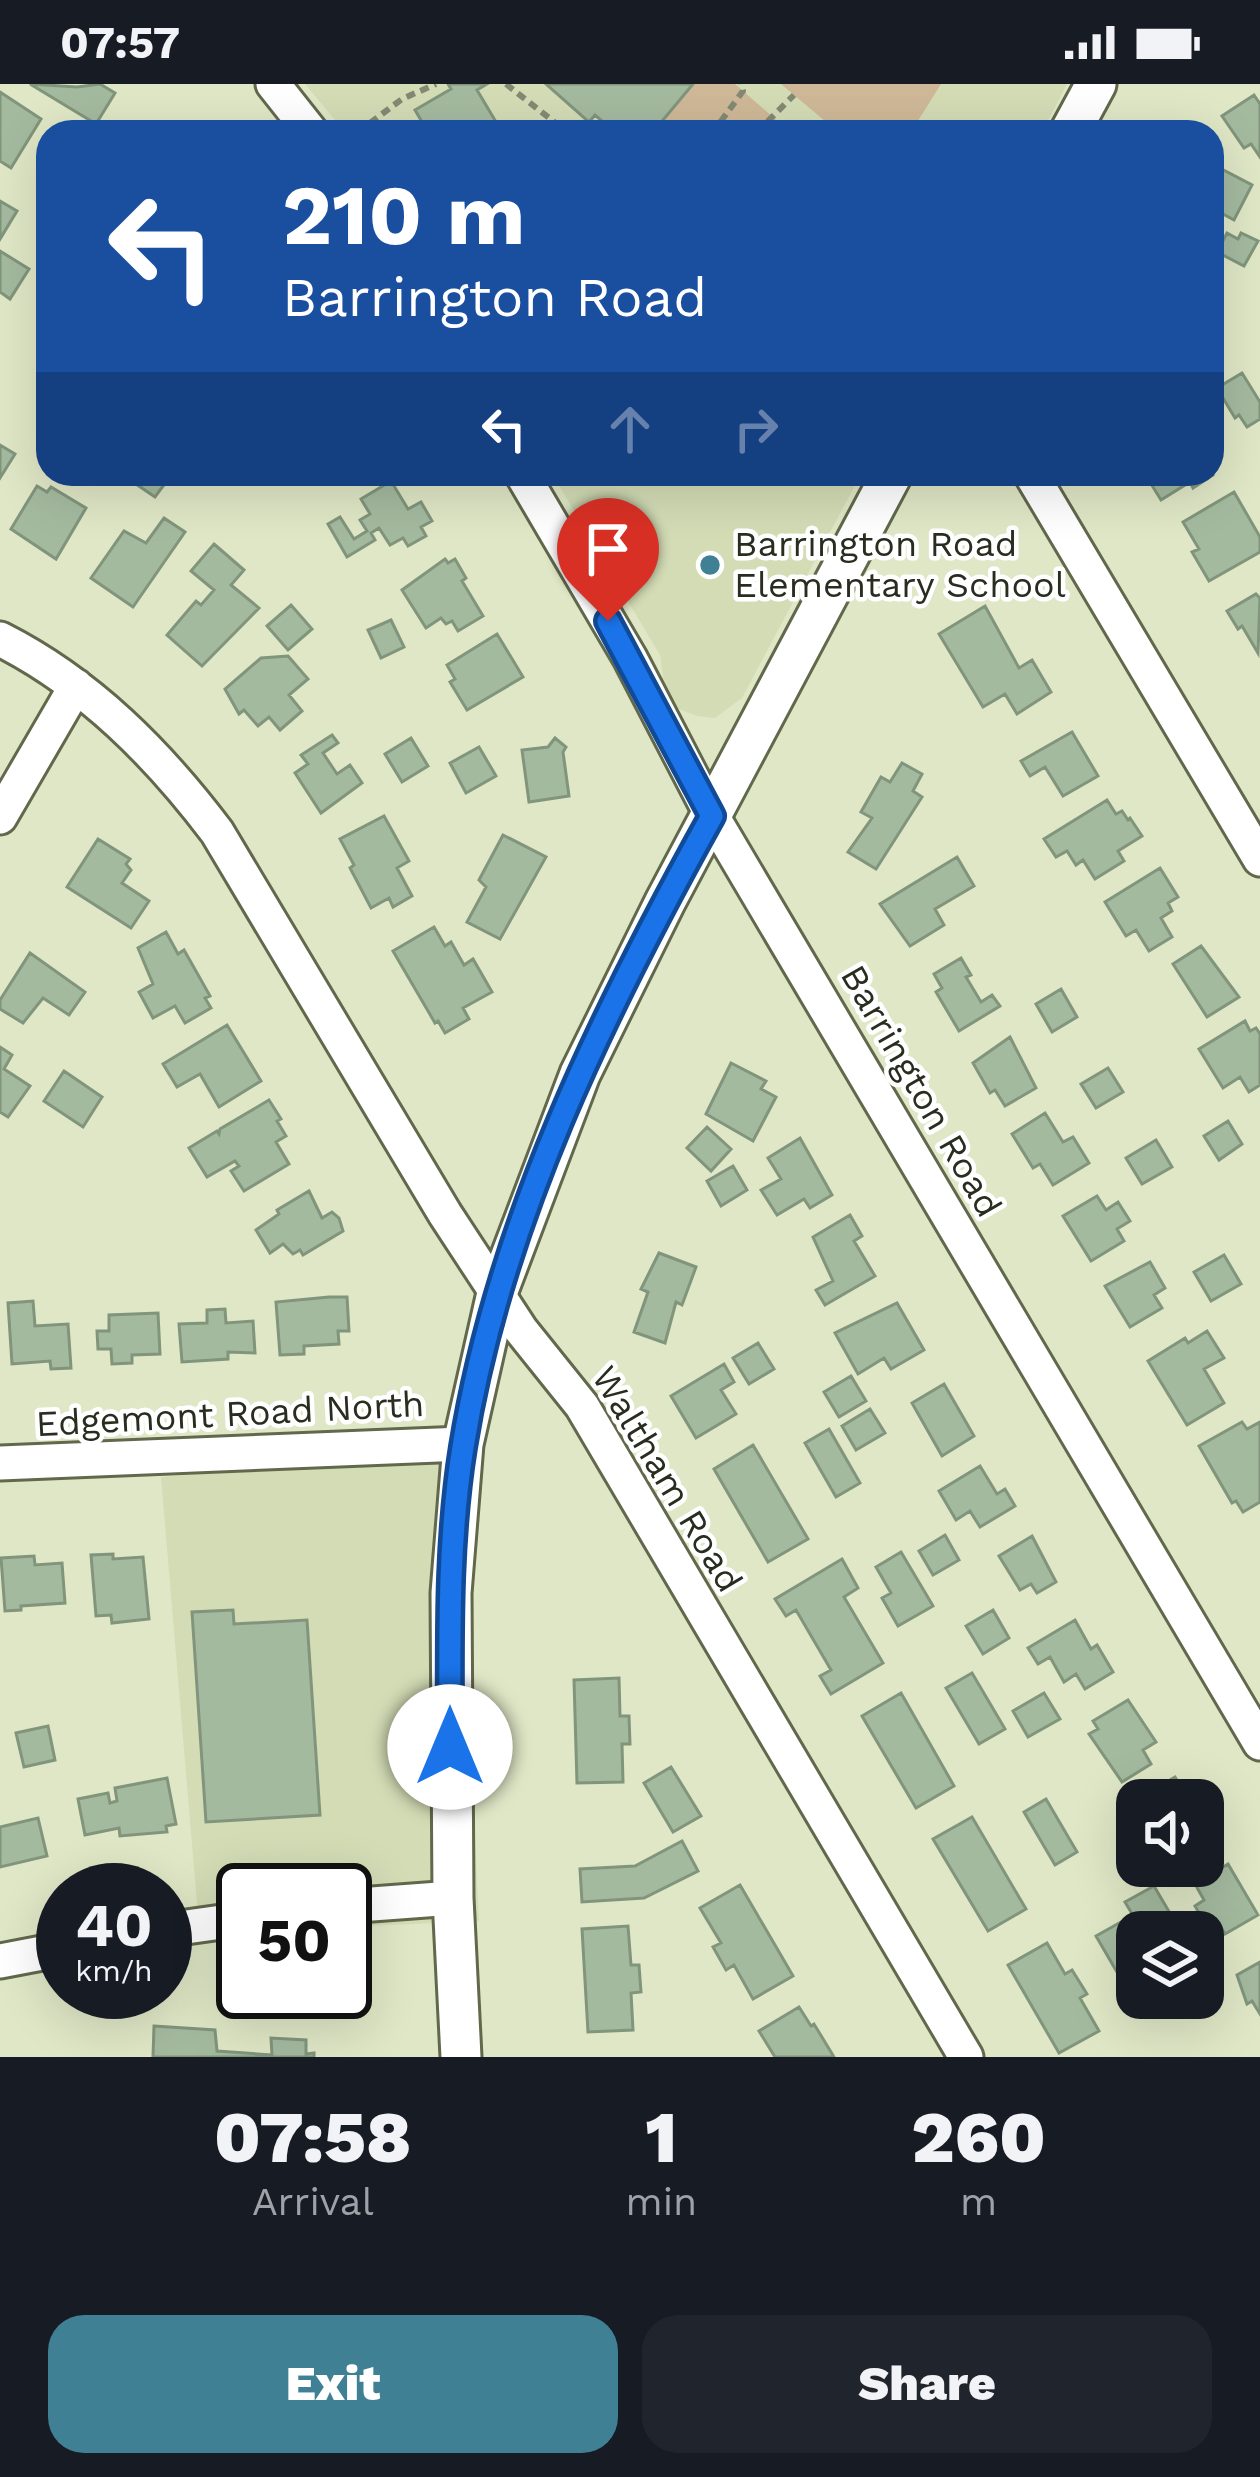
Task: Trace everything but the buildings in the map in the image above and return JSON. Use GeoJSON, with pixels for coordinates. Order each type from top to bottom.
{"type":"FeatureCollection","features":[{"type":"Feature","properties":{"kind":"main road"},"geometry":{"type":"LineString","coordinates":[[1076,120],[1096,84]]}},
{"type":"Feature","properties":{"kind":"main road"},"geometry":{"type":"LineString","coordinates":[[461,2057],[453,1898],[451,1593],[464,1444],[497,1293],[580,1074],[886,486]]}},
{"type":"Feature","properties":{"kind":"street"},"geometry":{"type":"LineString","coordinates":[[273,84],[302,120]]}},
{"type":"Feature","properties":{"kind":"street","name":"Barrington Road"},"geometry":{"type":"LineString","coordinates":[[529,486],[630,658],[712,816],[1260,1743]]}},
{"type":"Feature","properties":{"kind":"street"},"geometry":{"type":"LineString","coordinates":[[1037,486],[1260,860]]}},
{"type":"Feature","properties":{"kind":"street","name":"Waltham Road"},"geometry":{"type":"LineString","coordinates":[[0,639],[76,686],[129,730],[218,832],[393,1130],[497,1293],[582,1406],[966,2057]]}},
{"type":"Feature","properties":{"kind":"street"},"geometry":{"type":"LineString","coordinates":[[0,818],[76,686]]}},
{"type":"Feature","properties":{"kind":"street","name":"Edgemont Road North"},"geometry":{"type":"LineString","coordinates":[[0,1463],[464,1444]]}},
{"type":"Feature","properties":{"kind":"street"},"geometry":{"type":"LineString","coordinates":[[372,1904],[453,1898]]}},
{"type":"Feature","properties":{"kind":"street"},"geometry":{"type":"LineString","coordinates":[[0,1961],[36,1954]]}},
{"type":"Feature","properties":{"kind":"path"},"geometry":{"type":"LineString","coordinates":[[374,120],[402,99],[436,84]]}},
{"type":"Feature","properties":{"kind":"path"},"geometry":{"type":"LineString","coordinates":[[506,84],[552,120]]}},
{"type":"Feature","properties":{"kind":"path"},"geometry":{"type":"LineString","coordinates":[[722,120],[743,91],[741,84]]}},
{"type":"Feature","properties":{"kind":"path"},"geometry":{"type":"LineString","coordinates":[[769,120],[794,95]]}},
{"type":"Feature","properties":{"kind":"shaded area"},"geometry":{"type":"Polygon","coordinates":[[[305,84],[1067,84],[1048,120],[335,120],[305,84]]]}},
{"type":"Feature","properties":{"kind":"shaded area"},"geometry":{"type":"Polygon","coordinates":[[[693,84],[735,84],[776,120],[663,120],[693,84]]]}},
{"type":"Feature","properties":{"kind":"shaded area"},"geometry":{"type":"Polygon","coordinates":[[[781,84],[941,84],[918,120],[824,120],[781,84]]]}},
{"type":"Feature","properties":{"kind":"shaded area","name":"Barrington Road Elementary School"},"geometry":{"type":"Polygon","coordinates":[[[559,486],[855,486],[742,698],[715,718],[679,709],[665,692],[660,655],[559,486]]]}},
{"type":"Feature","properties":{"kind":"shaded area"},"geometry":{"type":"Polygon","coordinates":[[[481,1453],[468,1692],[479,1921],[372,1926],[372,1863],[216,1863],[216,1938],[200,1939],[161,1477],[481,1453]]]}},
{"type":"Feature","properties":{"kind":"place","name":"Barrington Road Elementary School"},"geometry":{"type":"Point","coordinates":[710,565]}},
{"type":"Feature","properties":{"kind":"route"},"geometry":{"type":"LineString","coordinates":[[450,1747],[451,1593],[459,1481],[497,1293],[580,1074],[712,816],[608,621]]}}]}
